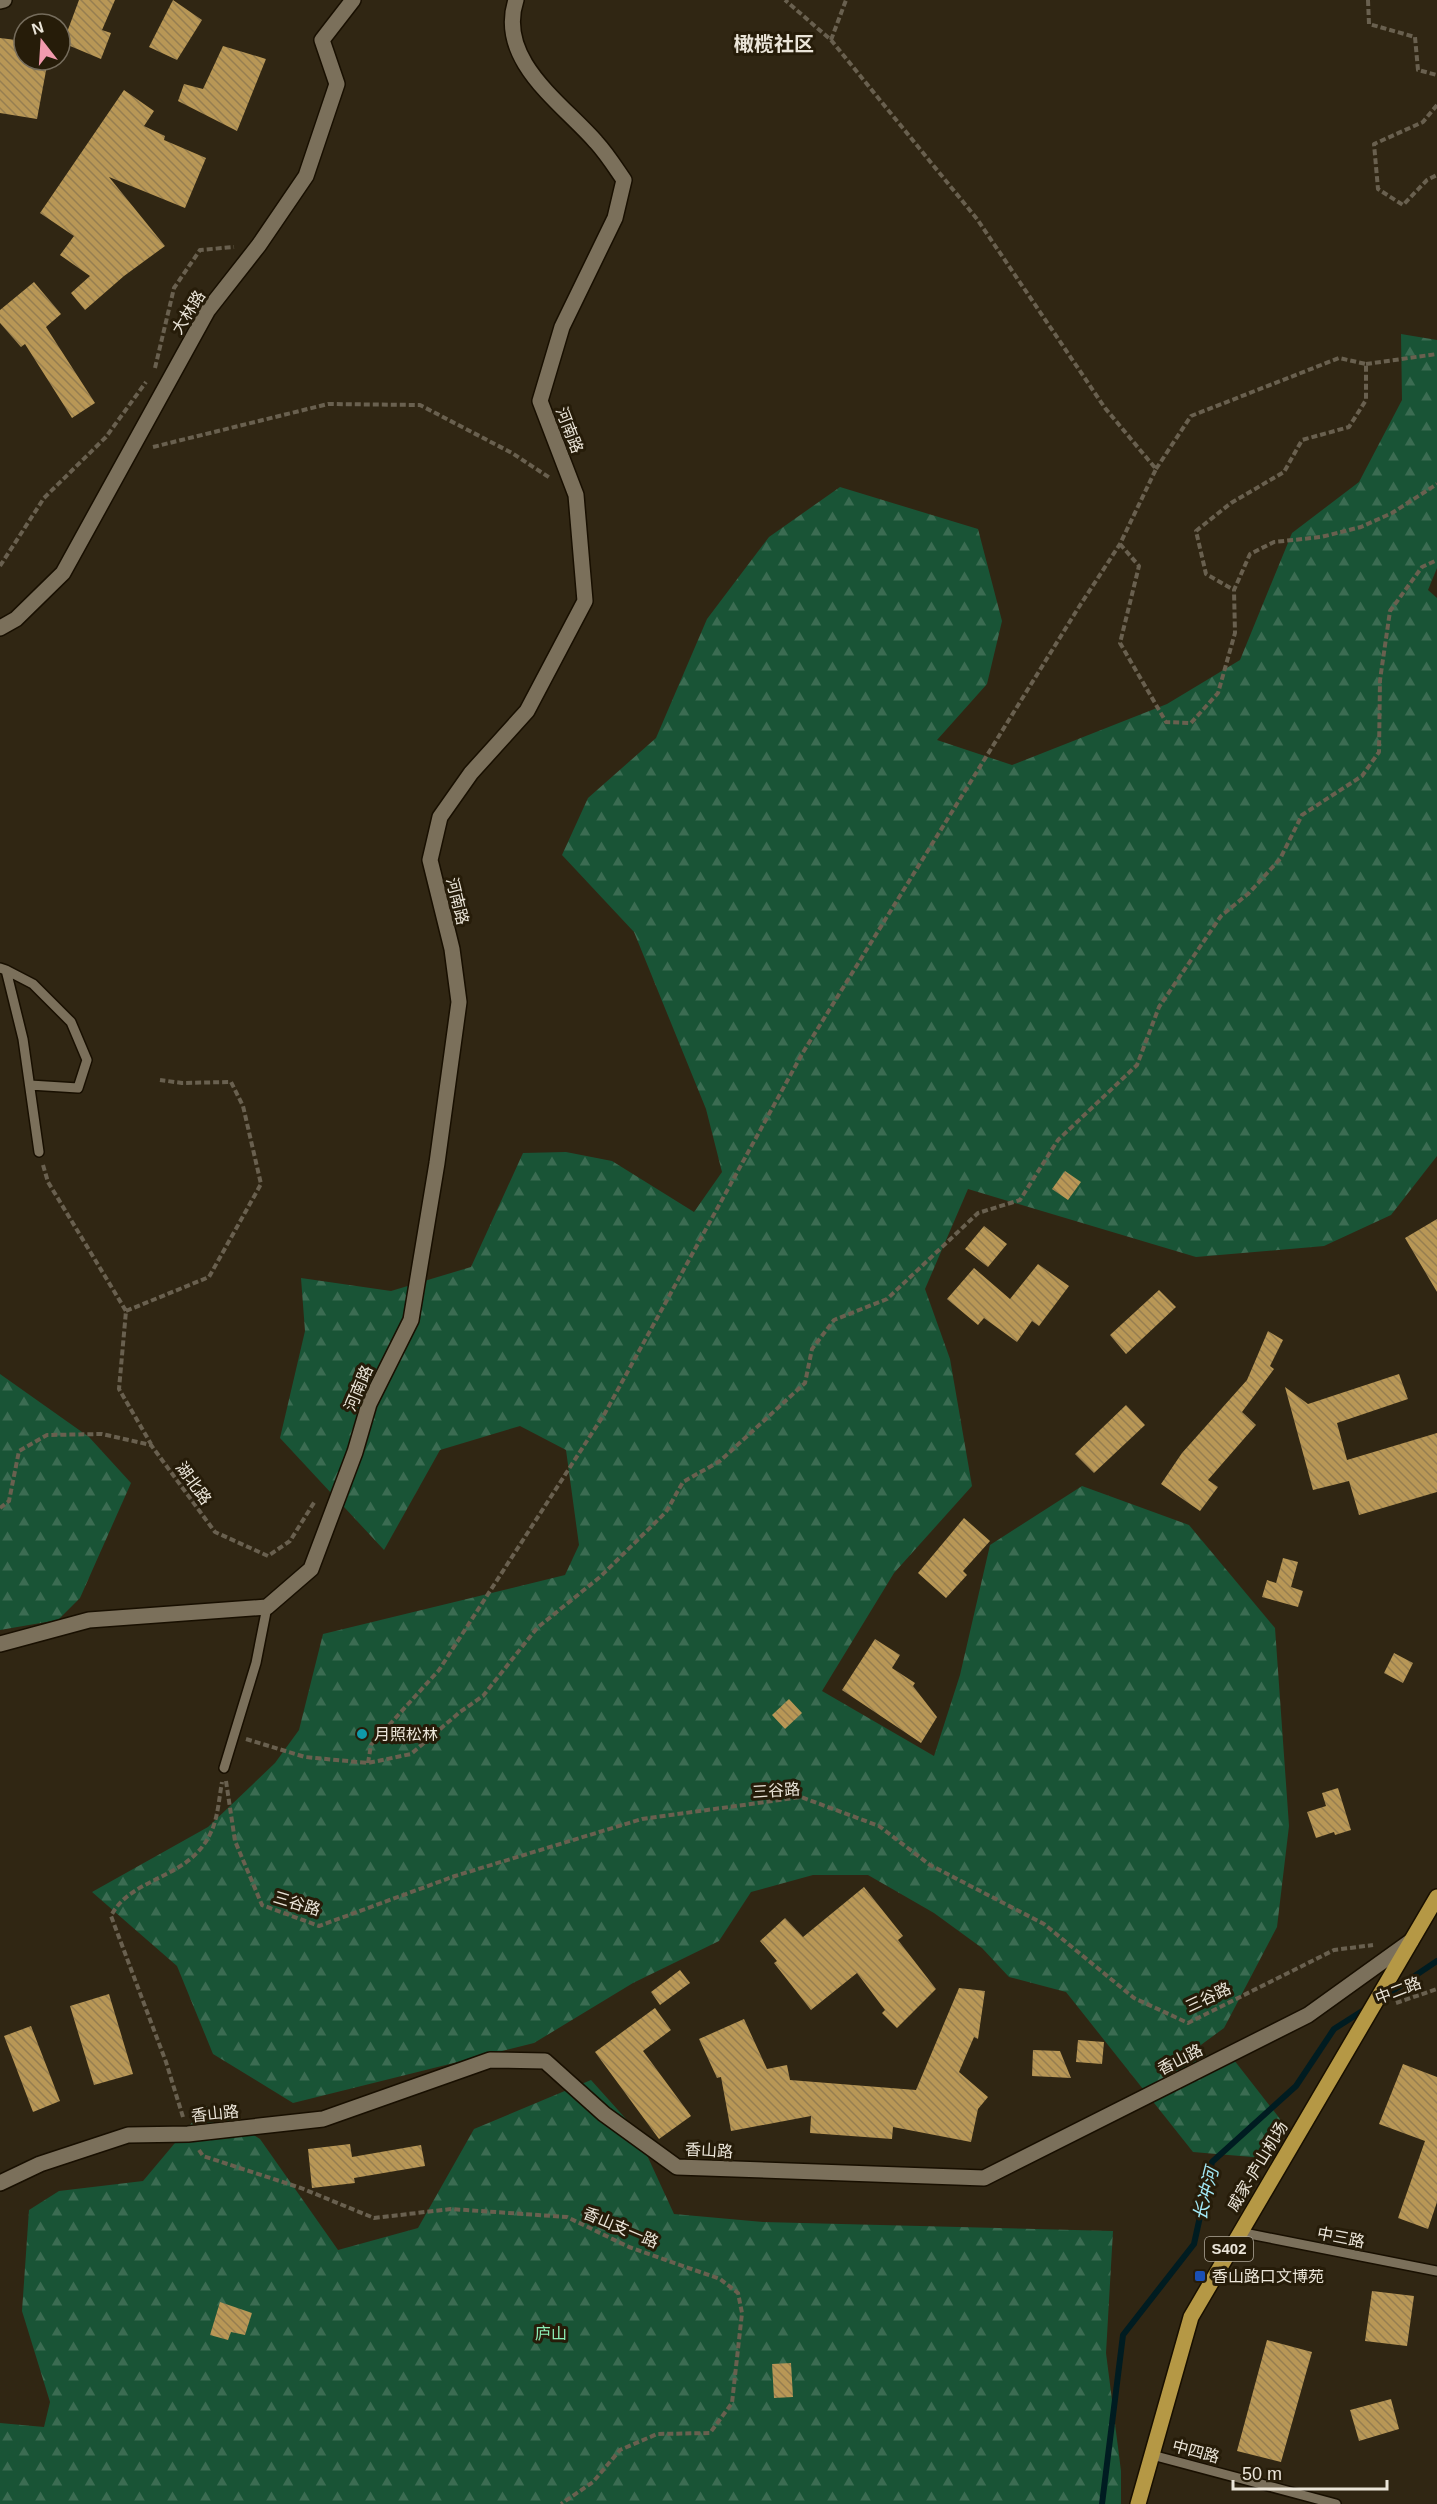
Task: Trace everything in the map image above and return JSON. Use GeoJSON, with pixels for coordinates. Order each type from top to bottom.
{"type":"FeatureCollection","features":[{"type":"Feature","properties":{"kind":"main road","name":"威家-庐山机场"},"geometry":{"type":"LineString","coordinates":[[1138,2504],[1191,2317],[1437,1897]]}},
{"type":"Feature","properties":{"kind":"street","name":"大林路"},"geometry":{"type":"LineString","coordinates":[[0,628],[15,619],[63,573],[208,310],[259,245],[306,176],[337,84],[322,40],[352,0]]}},
{"type":"Feature","properties":{"kind":"street","name":"河南路"},"geometry":{"type":"LineString","coordinates":[[267,1607],[311,1569],[355,1452],[369,1404],[411,1320],[437,1163],[459,1002],[452,949],[430,860],[440,817],[471,773],[527,711],[585,601],[576,495],[540,401],[562,327],[615,218],[624,180],[598,144],[532,73],[519,54],[513,37],[511,13],[516,0]]}},
{"type":"Feature","properties":{"kind":"street"},"geometry":{"type":"LineString","coordinates":[[0,1644],[89,1620],[267,1607]]}},
{"type":"Feature","properties":{"kind":"street","name":"香山路"},"geometry":{"type":"LineString","coordinates":[[0,2183],[40,2164],[128,2134],[188,2134],[323,2120],[490,2060],[545,2061],[604,2114],[677,2167],[984,2178],[1308,2014],[1411,1941]]}},
{"type":"Feature","properties":{"kind":"lane"},"geometry":{"type":"LineString","coordinates":[[3,969],[33,984],[71,1022],[87,1060],[78,1088],[30,1085]]}},
{"type":"Feature","properties":{"kind":"lane"},"geometry":{"type":"LineString","coordinates":[[3,969],[23,1039],[39,1152]]}},
{"type":"Feature","properties":{"kind":"lane"},"geometry":{"type":"LineString","coordinates":[[225,1768],[256,1663],[267,1607]]}},
{"type":"Feature","properties":{"kind":"lane","name":"中三路"},"geometry":{"type":"LineString","coordinates":[[1239,2232],[1437,2271]]}},
{"type":"Feature","properties":{"kind":"lane","name":"中四路"},"geometry":{"type":"LineString","coordinates":[[1152,2455],[1336,2504]]}},
{"type":"Feature","properties":{"kind":"path"},"geometry":{"type":"LineString","coordinates":[[785,0],[831,40],[977,219],[1106,408],[1156,469]]}},
{"type":"Feature","properties":{"kind":"path"},"geometry":{"type":"LineString","coordinates":[[831,40],[846,0]]}},
{"type":"Feature","properties":{"kind":"path"},"geometry":{"type":"LineString","coordinates":[[1368,0],[1369,24],[1415,37],[1418,70],[1437,75]]}},
{"type":"Feature","properties":{"kind":"path"},"geometry":{"type":"LineString","coordinates":[[1437,105],[1423,122],[1374,144],[1378,189],[1403,205],[1427,180],[1437,175]]}},
{"type":"Feature","properties":{"kind":"path"},"geometry":{"type":"LineString","coordinates":[[154,372],[174,288],[200,250],[259,245]]}},
{"type":"Feature","properties":{"kind":"path"},"geometry":{"type":"LineString","coordinates":[[368,1763],[371,1746],[439,1670],[605,1413],[802,1054],[1120,544],[1156,469],[1191,416],[1340,358],[1366,364],[1437,354]]}},
{"type":"Feature","properties":{"kind":"path"},"geometry":{"type":"LineString","coordinates":[[1234,590],[1206,573],[1196,531],[1231,503],[1284,472],[1302,440],[1349,427],[1366,400],[1366,364]]}},
{"type":"Feature","properties":{"kind":"path"},"geometry":{"type":"LineString","coordinates":[[0,566],[44,498],[106,436],[147,381]]}},
{"type":"Feature","properties":{"kind":"path"},"geometry":{"type":"LineString","coordinates":[[129,453],[328,404],[420,405],[512,453],[576,495]]}},
{"type":"Feature","properties":{"kind":"path"},"geometry":{"type":"LineString","coordinates":[[1120,544],[1139,566],[1120,643],[1166,722],[1191,723],[1218,693],[1235,633],[1234,590],[1250,554],[1274,542],[1321,537],[1361,527],[1392,513],[1437,484]]}},
{"type":"Feature","properties":{"kind":"path"},"geometry":{"type":"LineString","coordinates":[[234,1736],[305,1757],[368,1763],[411,1754],[460,1712],[483,1696],[537,1628],[600,1577],[666,1512],[683,1482],[720,1461],[805,1383],[812,1349],[834,1320],[887,1299],[978,1213],[1020,1200],[1058,1140],[1137,1065],[1159,1007],[1221,916],[1249,894],[1280,859],[1302,815],[1362,776],[1379,752],[1380,680],[1390,611],[1422,567],[1437,560]]}},
{"type":"Feature","properties":{"kind":"path"},"geometry":{"type":"LineString","coordinates":[[126,1311],[209,1277],[261,1184],[243,1106],[231,1082],[182,1083],[160,1080]]}},
{"type":"Feature","properties":{"kind":"path"},"geometry":{"type":"LineString","coordinates":[[39,1152],[48,1182],[126,1311],[119,1389],[151,1445]]}},
{"type":"Feature","properties":{"kind":"path"},"geometry":{"type":"LineString","coordinates":[[0,1508],[9,1501],[19,1451],[47,1435],[102,1434],[151,1445]]}},
{"type":"Feature","properties":{"kind":"path","name":"湖北路"},"geometry":{"type":"LineString","coordinates":[[151,1445],[214,1532],[268,1556],[290,1541],[318,1496]]}},
{"type":"Feature","properties":{"kind":"path"},"geometry":{"type":"LineString","coordinates":[[188,2134],[165,2062],[111,1916],[118,1901],[194,1859],[212,1831],[225,1768]]}},
{"type":"Feature","properties":{"kind":"path","name":"三谷路"},"geometry":{"type":"LineString","coordinates":[[225,1768],[235,1842],[262,1905],[319,1926],[455,1876],[642,1819],[801,1797],[879,1826],[930,1865],[1044,1924],[1134,1998],[1188,2023],[1334,1950],[1378,1945]]}},
{"type":"Feature","properties":{"kind":"path","name":"中二路"},"geometry":{"type":"LineString","coordinates":[[1368,2015],[1437,1989]]}},
{"type":"Feature","properties":{"kind":"path","name":"香山支一路"},"geometry":{"type":"LineString","coordinates":[[188,2134],[203,2156],[301,2188],[374,2218],[451,2209],[567,2217],[629,2247],[720,2279],[738,2294],[742,2313],[732,2403],[710,2433],[657,2434],[620,2450],[592,2482],[561,2504]]}},
{"type":"Feature","properties":{"kind":"green space"},"geometry":{"type":"Polygon","coordinates":[[[1401,334],[1437,340],[1437,568],[1428,590],[1437,598],[1437,1156],[1391,1215],[1324,1246],[1196,1257],[968,1189],[925,1289],[950,1359],[972,1486],[894,1573],[822,1691],[934,1756],[960,1675],[990,1545],[1082,1486],[1189,1525],[1275,1628],[1289,1826],[1277,1927],[1224,2028],[1190,2053],[1234,2060],[1284,2124],[1264,2158],[1193,2152],[1066,1992],[1009,1977],[982,1948],[934,1913],[868,1875],[813,1875],[751,1892],[719,1941],[633,1983],[534,2043],[293,2103],[213,2054],[177,1966],[92,1892],[208,1827],[275,1763],[299,1730],[323,1634],[565,1575],[579,1545],[566,1450],[520,1426],[440,1450],[384,1550],[280,1438],[305,1331],[301,1278],[391,1291],[471,1267],[523,1153],[566,1152],[612,1161],[694,1212],[722,1172],[706,1109],[634,932],[562,855],[588,798],[656,738],[707,619],[769,537],[840,487],[978,529],[1002,621],[987,684],[937,740],[1012,765],[1167,704],[1240,660],[1292,533],[1359,482],[1402,400],[1401,334]]]}},
{"type":"Feature","properties":{"kind":"green space"},"geometry":{"type":"Polygon","coordinates":[[[0,1374],[89,1437],[131,1483],[80,1598],[58,1620],[0,1630],[0,1374]]]}},
{"type":"Feature","properties":{"kind":"green space","name":"庐山"},"geometry":{"type":"Polygon","coordinates":[[[591,2080],[635,2129],[674,2214],[763,2222],[1113,2231],[1106,2353],[1121,2471],[1121,2504],[0,2504],[0,2423],[44,2427],[50,2402],[22,2311],[29,2210],[59,2191],[143,2181],[206,2106],[260,2139],[338,2250],[418,2228],[474,2129],[591,2080]]]}},
{"type":"Feature","properties":{"kind":"building"},"geometry":{"type":"Polygon","coordinates":[[[79,0],[115,0],[102,30],[111,33],[101,59],[72,47],[72,19],[79,0]]]}},
{"type":"Feature","properties":{"kind":"building"},"geometry":{"type":"Polygon","coordinates":[[[173,0],[202,20],[177,60],[149,47],[173,0]]]}},
{"type":"Feature","properties":{"kind":"building"},"geometry":{"type":"Polygon","coordinates":[[[0,38],[12,40],[12,72],[46,72],[37,119],[0,113],[0,38]]]}},
{"type":"Feature","properties":{"kind":"building"},"geometry":{"type":"Polygon","coordinates":[[[223,46],[266,59],[237,131],[178,101],[184,84],[203,89],[223,46]]]}},
{"type":"Feature","properties":{"kind":"building"},"geometry":{"type":"Polygon","coordinates":[[[124,90],[154,111],[144,126],[165,136],[164,140],[206,158],[185,208],[109,177],[165,246],[124,276],[85,310],[71,293],[90,276],[60,255],[74,236],[40,213],[124,90]]]}},
{"type":"Feature","properties":{"kind":"building"},"geometry":{"type":"Polygon","coordinates":[[[34,282],[61,314],[46,327],[95,403],[72,418],[25,344],[21,347],[0,323],[0,310],[34,282]]]}},
{"type":"Feature","properties":{"kind":"building"},"geometry":{"type":"Polygon","coordinates":[[[1065,1171],[1081,1182],[1068,1200],[1052,1189],[1065,1171]]]}},
{"type":"Feature","properties":{"kind":"building"},"geometry":{"type":"Polygon","coordinates":[[[1437,1219],[1437,1292],[1405,1238],[1437,1219]]]}},
{"type":"Feature","properties":{"kind":"building"},"geometry":{"type":"Polygon","coordinates":[[[984,1226],[1007,1244],[988,1267],[965,1249],[984,1226]]]}},
{"type":"Feature","properties":{"kind":"building"},"geometry":{"type":"Polygon","coordinates":[[[1038,1264],[1069,1286],[1039,1326],[1032,1321],[1017,1342],[984,1318],[978,1325],[947,1299],[974,1268],[1010,1299],[1038,1264]]]}},
{"type":"Feature","properties":{"kind":"building"},"geometry":{"type":"Polygon","coordinates":[[[1159,1290],[1176,1307],[1126,1354],[1110,1335],[1159,1290]]]}},
{"type":"Feature","properties":{"kind":"building"},"geometry":{"type":"Polygon","coordinates":[[[1268,1331],[1283,1340],[1270,1366],[1274,1369],[1242,1412],[1256,1425],[1208,1480],[1218,1487],[1200,1511],[1161,1484],[1182,1453],[1247,1380],[1268,1331]]]}},
{"type":"Feature","properties":{"kind":"building"},"geometry":{"type":"Polygon","coordinates":[[[1399,1374],[1408,1399],[1337,1423],[1347,1460],[1437,1433],[1437,1492],[1359,1515],[1349,1481],[1313,1490],[1285,1387],[1308,1404],[1399,1374]]]}},
{"type":"Feature","properties":{"kind":"building"},"geometry":{"type":"Polygon","coordinates":[[[1126,1405],[1145,1425],[1094,1473],[1075,1454],[1126,1405]]]}},
{"type":"Feature","properties":{"kind":"building"},"geometry":{"type":"Polygon","coordinates":[[[964,1518],[990,1541],[963,1571],[967,1575],[946,1598],[918,1573],[964,1518]]]}},
{"type":"Feature","properties":{"kind":"building"},"geometry":{"type":"Polygon","coordinates":[[[1283,1558],[1298,1562],[1291,1587],[1303,1591],[1298,1607],[1262,1597],[1267,1580],[1276,1583],[1283,1558]]]}},
{"type":"Feature","properties":{"kind":"building"},"geometry":{"type":"Polygon","coordinates":[[[875,1639],[900,1655],[892,1668],[915,1683],[913,1686],[937,1717],[921,1743],[842,1690],[875,1639]]]}},
{"type":"Feature","properties":{"kind":"building"},"geometry":{"type":"Polygon","coordinates":[[[1394,1653],[1413,1663],[1403,1683],[1384,1673],[1394,1653]]]}},
{"type":"Feature","properties":{"kind":"building"},"geometry":{"type":"Polygon","coordinates":[[[789,1699],[802,1713],[785,1729],[772,1715],[789,1699]]]}},
{"type":"Feature","properties":{"kind":"building"},"geometry":{"type":"Polygon","coordinates":[[[1338,1788],[1351,1830],[1335,1835],[1334,1832],[1316,1838],[1307,1812],[1326,1806],[1322,1793],[1338,1788]]]}},
{"type":"Feature","properties":{"kind":"building"},"geometry":{"type":"Polygon","coordinates":[[[864,1887],[903,1936],[898,1940],[936,1989],[897,2028],[882,2013],[885,2010],[857,1973],[811,2010],[774,1963],[777,1961],[760,1941],[785,1918],[803,1937],[864,1887]]]}},
{"type":"Feature","properties":{"kind":"building"},"geometry":{"type":"Polygon","coordinates":[[[680,1970],[690,1983],[660,2005],[651,1992],[680,1970]]]}},
{"type":"Feature","properties":{"kind":"building"},"geometry":{"type":"Polygon","coordinates":[[[959,1988],[985,1991],[978,2039],[974,2037],[959,2072],[988,2097],[978,2109],[971,2142],[893,2127],[892,2139],[810,2133],[811,2116],[731,2131],[721,2077],[717,2078],[699,2039],[744,2019],[767,2069],[787,2065],[790,2080],[916,2090],[959,1988]]]}},
{"type":"Feature","properties":{"kind":"building"},"geometry":{"type":"Polygon","coordinates":[[[109,1994],[133,2074],[94,2085],[70,2006],[109,1994]]]}},
{"type":"Feature","properties":{"kind":"building"},"geometry":{"type":"Polygon","coordinates":[[[655,2008],[671,2030],[643,2051],[691,2116],[659,2139],[595,2052],[655,2008]]]}},
{"type":"Feature","properties":{"kind":"building"},"geometry":{"type":"Polygon","coordinates":[[[31,2026],[60,2101],[33,2112],[4,2036],[31,2026]]]}},
{"type":"Feature","properties":{"kind":"building"},"geometry":{"type":"Polygon","coordinates":[[[1078,2040],[1104,2042],[1102,2064],[1076,2062],[1078,2040]]]}},
{"type":"Feature","properties":{"kind":"building"},"geometry":{"type":"Polygon","coordinates":[[[1033,2050],[1060,2051],[1071,2078],[1032,2076],[1033,2050]]]}},
{"type":"Feature","properties":{"kind":"building"},"geometry":{"type":"Polygon","coordinates":[[[1403,2064],[1437,2077],[1437,2202],[1428,2229],[1398,2218],[1425,2141],[1379,2124],[1403,2064]]]}},
{"type":"Feature","properties":{"kind":"building"},"geometry":{"type":"Polygon","coordinates":[[[350,2144],[352,2157],[421,2145],[425,2166],[354,2178],[355,2183],[312,2188],[308,2149],[350,2144]]]}},
{"type":"Feature","properties":{"kind":"building"},"geometry":{"type":"Polygon","coordinates":[[[1372,2291],[1414,2296],[1407,2346],[1365,2341],[1372,2291]]]}},
{"type":"Feature","properties":{"kind":"building"},"geometry":{"type":"Polygon","coordinates":[[[220,2302],[252,2313],[245,2335],[231,2332],[228,2340],[210,2335],[220,2302]]]}},
{"type":"Feature","properties":{"kind":"building"},"geometry":{"type":"Polygon","coordinates":[[[1267,2340],[1312,2352],[1281,2462],[1237,2451],[1267,2340]]]}},
{"type":"Feature","properties":{"kind":"building"},"geometry":{"type":"Polygon","coordinates":[[[791,2363],[793,2397],[774,2398],[772,2364],[791,2363]]]}},
{"type":"Feature","properties":{"kind":"building"},"geometry":{"type":"Polygon","coordinates":[[[1391,2399],[1399,2429],[1359,2441],[1350,2410],[1391,2399]]]}},
{"type":"Feature","properties":{"kind":"waterway","name":"长冲河"},"geometry":{"type":"LineString","coordinates":[[1385,1996],[1437,1961]]}},
{"type":"Feature","properties":{"kind":"waterway","name":"长冲河"},"geometry":{"type":"LineString","coordinates":[[1102,2504],[1123,2335],[1194,2244],[1212,2162],[1296,2086],[1334,2029],[1367,2008]]}},
{"type":"Feature","properties":{"kind":"place","name":"月照松林"},"geometry":{"type":"Point","coordinates":[362,1734]}},
{"type":"Feature","properties":{"kind":"place","name":"香山路口文博苑"},"geometry":{"type":"Point","coordinates":[1200,2276]}},
{"type":"Feature","properties":{"kind":"district","name":"橄榄社区"},"geometry":{"type":"Point","coordinates":[774,44]}}]}
